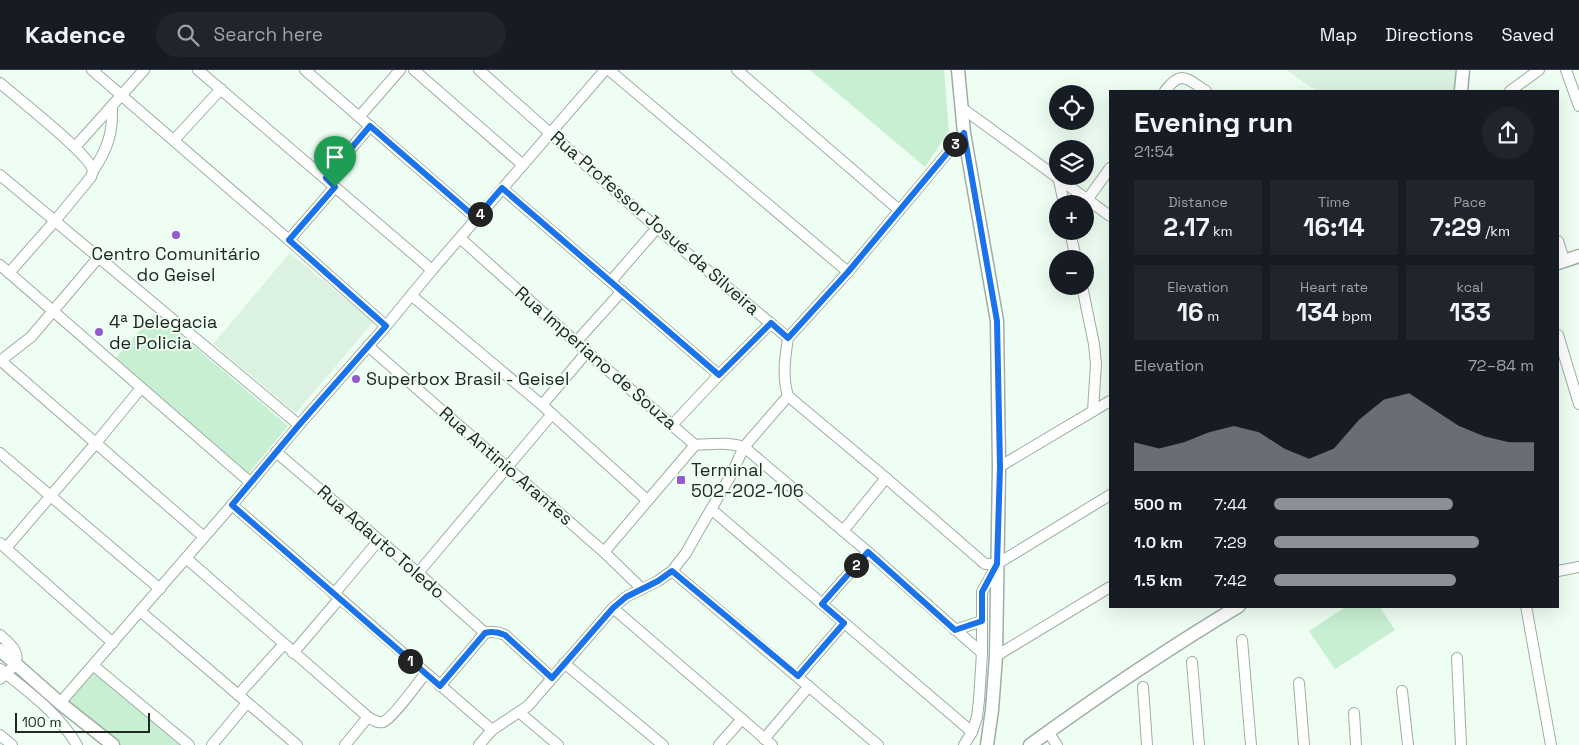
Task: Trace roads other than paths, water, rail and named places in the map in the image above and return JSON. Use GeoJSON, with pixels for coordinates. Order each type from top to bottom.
{"type":"FeatureCollection","features":[{"type":"Feature","properties":{"kind":"main road"},"geometry":{"type":"LineString","coordinates":[[958,70],[964,133],[997,321],[1000,467],[996,656],[987,745]]}},
{"type":"Feature","properties":{"kind":"main road"},"geometry":{"type":"LineString","coordinates":[[1460,90],[1463,70]]}},
{"type":"Feature","properties":{"kind":"main road"},"geometry":{"type":"LineString","coordinates":[[1561,262],[1579,256]]}},
{"type":"Feature","properties":{"kind":"main road"},"geometry":{"type":"LineString","coordinates":[[1030,745],[1117,683],[1236,608]]}},
{"type":"Feature","properties":{"kind":"main road"},"geometry":{"type":"LineString","coordinates":[[0,650],[113,745]]}},
{"type":"Feature","properties":{"kind":"street"},"geometry":{"type":"LineString","coordinates":[[92,70],[386,326]]}},
{"type":"Feature","properties":{"kind":"street"},"geometry":{"type":"LineString","coordinates":[[75,147],[144,70]]}},
{"type":"Feature","properties":{"kind":"street"},"geometry":{"type":"LineString","coordinates":[[198,70],[432,270]]}},
{"type":"Feature","properties":{"kind":"street"},"geometry":{"type":"LineString","coordinates":[[305,70],[476,218]]}},
{"type":"Feature","properties":{"kind":"street"},"geometry":{"type":"LineString","coordinates":[[360,117],[400,70]]}},
{"type":"Feature","properties":{"kind":"street"},"geometry":{"type":"LineString","coordinates":[[414,70],[523,165]]}},
{"type":"Feature","properties":{"kind":"street","name":"Rua Professor Josué da Silveira"},"geometry":{"type":"LineString","coordinates":[[478,70],[657,228],[788,338]]}},
{"type":"Feature","properties":{"kind":"street"},"geometry":{"type":"LineString","coordinates":[[60,702],[94,666],[140,610],[386,326],[476,218],[605,70]]}},
{"type":"Feature","properties":{"kind":"street"},"geometry":{"type":"LineString","coordinates":[[609,70],[848,272]]}},
{"type":"Feature","properties":{"kind":"street"},"geometry":{"type":"LineString","coordinates":[[737,70],[899,210]]}},
{"type":"Feature","properties":{"kind":"street"},"geometry":{"type":"LineString","coordinates":[[1511,90],[1539,70]]}},
{"type":"Feature","properties":{"kind":"street"},"geometry":{"type":"LineString","coordinates":[[1566,70],[1579,106]]}},
{"type":"Feature","properties":{"kind":"street"},"geometry":{"type":"LineString","coordinates":[[1166,90],[1173,80],[1180,77],[1204,90]]}},
{"type":"Feature","properties":{"kind":"street"},"geometry":{"type":"LineString","coordinates":[[0,83],[75,147],[89,162],[92,174]]}},
{"type":"Feature","properties":{"kind":"street"},"geometry":{"type":"LineString","coordinates":[[174,140],[220,89]]}},
{"type":"Feature","properties":{"kind":"street"},"geometry":{"type":"LineString","coordinates":[[9,273],[54,222],[92,174],[104,152],[113,126],[112,106]]}},
{"type":"Feature","properties":{"kind":"street"},"geometry":{"type":"LineString","coordinates":[[962,108],[1049,173]]}},
{"type":"Feature","properties":{"kind":"street"},"geometry":{"type":"LineString","coordinates":[[326,178],[370,126]]}},
{"type":"Feature","properties":{"kind":"street"},"geometry":{"type":"LineString","coordinates":[[964,133],[848,272],[788,338],[784,375],[788,396],[985,564],[997,564]]}},
{"type":"Feature","properties":{"kind":"street"},"geometry":{"type":"LineString","coordinates":[[1091,195],[1109,169]]}},
{"type":"Feature","properties":{"kind":"street"},"geometry":{"type":"LineString","coordinates":[[0,175],[299,425]]}},
{"type":"Feature","properties":{"kind":"street"},"geometry":{"type":"LineString","coordinates":[[1066,185],[1080,195]]}},
{"type":"Feature","properties":{"kind":"street"},"geometry":{"type":"LineString","coordinates":[[289,240],[335,187]]}},
{"type":"Feature","properties":{"kind":"street"},"geometry":{"type":"LineString","coordinates":[[502,188],[719,375]]}},
{"type":"Feature","properties":{"kind":"street"},"geometry":{"type":"LineString","coordinates":[[1094,205],[1109,215]]}},
{"type":"Feature","properties":{"kind":"street"},"geometry":{"type":"LineString","coordinates":[[611,281],[657,228]]}},
{"type":"Feature","properties":{"kind":"street","name":"Rua Imperiano de Souza"},"geometry":{"type":"LineString","coordinates":[[460,238],[587,352],[695,445]]}},
{"type":"Feature","properties":{"kind":"street"},"geometry":{"type":"LineString","coordinates":[[1559,248],[1561,262]]}},
{"type":"Feature","properties":{"kind":"street"},"geometry":{"type":"LineString","coordinates":[[98,258],[30,338],[0,361],[204,537]]}},
{"type":"Feature","properties":{"kind":"street"},"geometry":{"type":"LineString","coordinates":[[0,265],[251,483]]}},
{"type":"Feature","properties":{"kind":"street"},"geometry":{"type":"LineString","coordinates":[[576,342],[622,290]]}},
{"type":"Feature","properties":{"kind":"street"},"geometry":{"type":"LineString","coordinates":[[411,295],[542,405],[648,500]]}},
{"type":"Feature","properties":{"kind":"street"},"geometry":{"type":"LineString","coordinates":[[1084,295],[1096,364],[1092,411]]}},
{"type":"Feature","properties":{"kind":"street"},"geometry":{"type":"LineString","coordinates":[[672,426],[771,323]]}},
{"type":"Feature","properties":{"kind":"street"},"geometry":{"type":"LineString","coordinates":[[1559,338],[1579,404]]}},
{"type":"Feature","properties":{"kind":"street","name":"Rua Antinio Arantes"},"geometry":{"type":"LineString","coordinates":[[368,346],[508,467],[642,588]]}},
{"type":"Feature","properties":{"kind":"street"},"geometry":{"type":"LineString","coordinates":[[542,405],[587,352]]}},
{"type":"Feature","properties":{"kind":"street"},"geometry":{"type":"LineString","coordinates":[[113,643],[2,546],[51,496],[141,388]]}},
{"type":"Feature","properties":{"kind":"street"},"geometry":{"type":"LineString","coordinates":[[479,745],[492,730],[528,706],[613,608],[626,597],[658,581],[672,571],[686,553],[731,475],[744,447],[788,396]]}},
{"type":"Feature","properties":{"kind":"street"},"geometry":{"type":"LineString","coordinates":[[1000,467],[1109,402]]}},
{"type":"Feature","properties":{"kind":"street"},"geometry":{"type":"LineString","coordinates":[[418,573],[552,414]]}},
{"type":"Feature","properties":{"kind":"street"},"geometry":{"type":"LineString","coordinates":[[604,552],[695,445],[734,444],[744,447],[868,552],[982,653]]}},
{"type":"Feature","properties":{"kind":"street","name":"Rua Adauto Toledo"},"geometry":{"type":"LineString","coordinates":[[276,452],[485,633]]}},
{"type":"Feature","properties":{"kind":"street"},"geometry":{"type":"LineString","coordinates":[[0,453],[160,588]]}},
{"type":"Feature","properties":{"kind":"street"},"geometry":{"type":"LineString","coordinates":[[843,531],[886,478]]}},
{"type":"Feature","properties":{"kind":"street"},"geometry":{"type":"LineString","coordinates":[[964,745],[972,732],[980,700],[982,592],[997,564],[1109,496]]}},
{"type":"Feature","properties":{"kind":"street"},"geometry":{"type":"LineString","coordinates":[[232,505],[336,597],[492,730]]}},
{"type":"Feature","properties":{"kind":"street"},"geometry":{"type":"LineString","coordinates":[[711,509],[972,732]]}},
{"type":"Feature","properties":{"kind":"street"},"geometry":{"type":"LineString","coordinates":[[293,652],[378,540]]}},
{"type":"Feature","properties":{"kind":"street"},"geometry":{"type":"LineString","coordinates":[[822,604],[868,552]]}},
{"type":"Feature","properties":{"kind":"street"},"geometry":{"type":"LineString","coordinates":[[186,558],[368,717],[380,722],[386,721],[425,674]]}},
{"type":"Feature","properties":{"kind":"street"},"geometry":{"type":"LineString","coordinates":[[1559,572],[1579,567]]}},
{"type":"Feature","properties":{"kind":"street"},"geometry":{"type":"LineString","coordinates":[[672,571],[878,745]]}},
{"type":"Feature","properties":{"kind":"street"},"geometry":{"type":"LineString","coordinates":[[996,656],[1109,588]]}},
{"type":"Feature","properties":{"kind":"street"},"geometry":{"type":"LineString","coordinates":[[613,608],[768,742],[809,686]]}},
{"type":"Feature","properties":{"kind":"street"},"geometry":{"type":"LineString","coordinates":[[1526,608],[1551,745]]}},
{"type":"Feature","properties":{"kind":"street"},"geometry":{"type":"LineString","coordinates":[[140,610],[297,745]]}},
{"type":"Feature","properties":{"kind":"street"},"geometry":{"type":"LineString","coordinates":[[955,630],[982,621]]}},
{"type":"Feature","properties":{"kind":"street"},"geometry":{"type":"LineString","coordinates":[[798,676],[844,623]]}},
{"type":"Feature","properties":{"kind":"street"},"geometry":{"type":"LineString","coordinates":[[440,686],[485,633],[496,632],[505,635],[552,678]]}},
{"type":"Feature","properties":{"kind":"street"},"geometry":{"type":"LineString","coordinates":[[0,635],[13,648],[16,654],[15,664],[2,674],[46,706],[78,745]]}},
{"type":"Feature","properties":{"kind":"street"},"geometry":{"type":"LineString","coordinates":[[1242,640],[1252,745]]}},
{"type":"Feature","properties":{"kind":"street"},"geometry":{"type":"LineString","coordinates":[[238,695],[284,644]]}},
{"type":"Feature","properties":{"kind":"street"},"geometry":{"type":"LineString","coordinates":[[1457,658],[1460,745]]}},
{"type":"Feature","properties":{"kind":"street"},"geometry":{"type":"LineString","coordinates":[[1192,662],[1199,745]]}},
{"type":"Feature","properties":{"kind":"street"},"geometry":{"type":"LineString","coordinates":[[564,663],[663,745]]}},
{"type":"Feature","properties":{"kind":"street"},"geometry":{"type":"LineString","coordinates":[[94,666],[189,745]]}},
{"type":"Feature","properties":{"kind":"street"},"geometry":{"type":"LineString","coordinates":[[1299,683],[1304,745]]}},
{"type":"Feature","properties":{"kind":"street"},"geometry":{"type":"LineString","coordinates":[[1143,687],[1147,745]]}},
{"type":"Feature","properties":{"kind":"street"},"geometry":{"type":"LineString","coordinates":[[1402,690],[1408,745]]}},
{"type":"Feature","properties":{"kind":"street"},"geometry":{"type":"LineString","coordinates":[[212,745],[248,703]]}},
{"type":"Feature","properties":{"kind":"street"},"geometry":{"type":"LineString","coordinates":[[520,713],[558,745]]}},
{"type":"Feature","properties":{"kind":"street"},"geometry":{"type":"LineString","coordinates":[[1354,713],[1356,745]]}},
{"type":"Feature","properties":{"kind":"street"},"geometry":{"type":"LineString","coordinates":[[345,745],[368,717]]}},
{"type":"Feature","properties":{"kind":"street"},"geometry":{"type":"LineString","coordinates":[[719,745],[742,719]]}},
{"type":"Feature","properties":{"kind":"street"},"geometry":{"type":"LineString","coordinates":[[1048,732],[1057,745]]}},
{"type":"Feature","properties":{"kind":"street"},"geometry":{"type":"LineString","coordinates":[[0,735],[12,745]]}},
{"type":"Feature","properties":{"kind":"place","name":"Centro Comunitário do Geisel"},"geometry":{"type":"Point","coordinates":[176,235]}},
{"type":"Feature","properties":{"kind":"place","name":"4ª Delegacia de Policia"},"geometry":{"type":"Point","coordinates":[99,332]}},
{"type":"Feature","properties":{"kind":"place","name":"Superbox Brasil - Geisel"},"geometry":{"type":"Point","coordinates":[356,379]}},
{"type":"Feature","properties":{"kind":"place","name":"Terminal 502-202-106"},"geometry":{"type":"Point","coordinates":[681,480]}}]}
